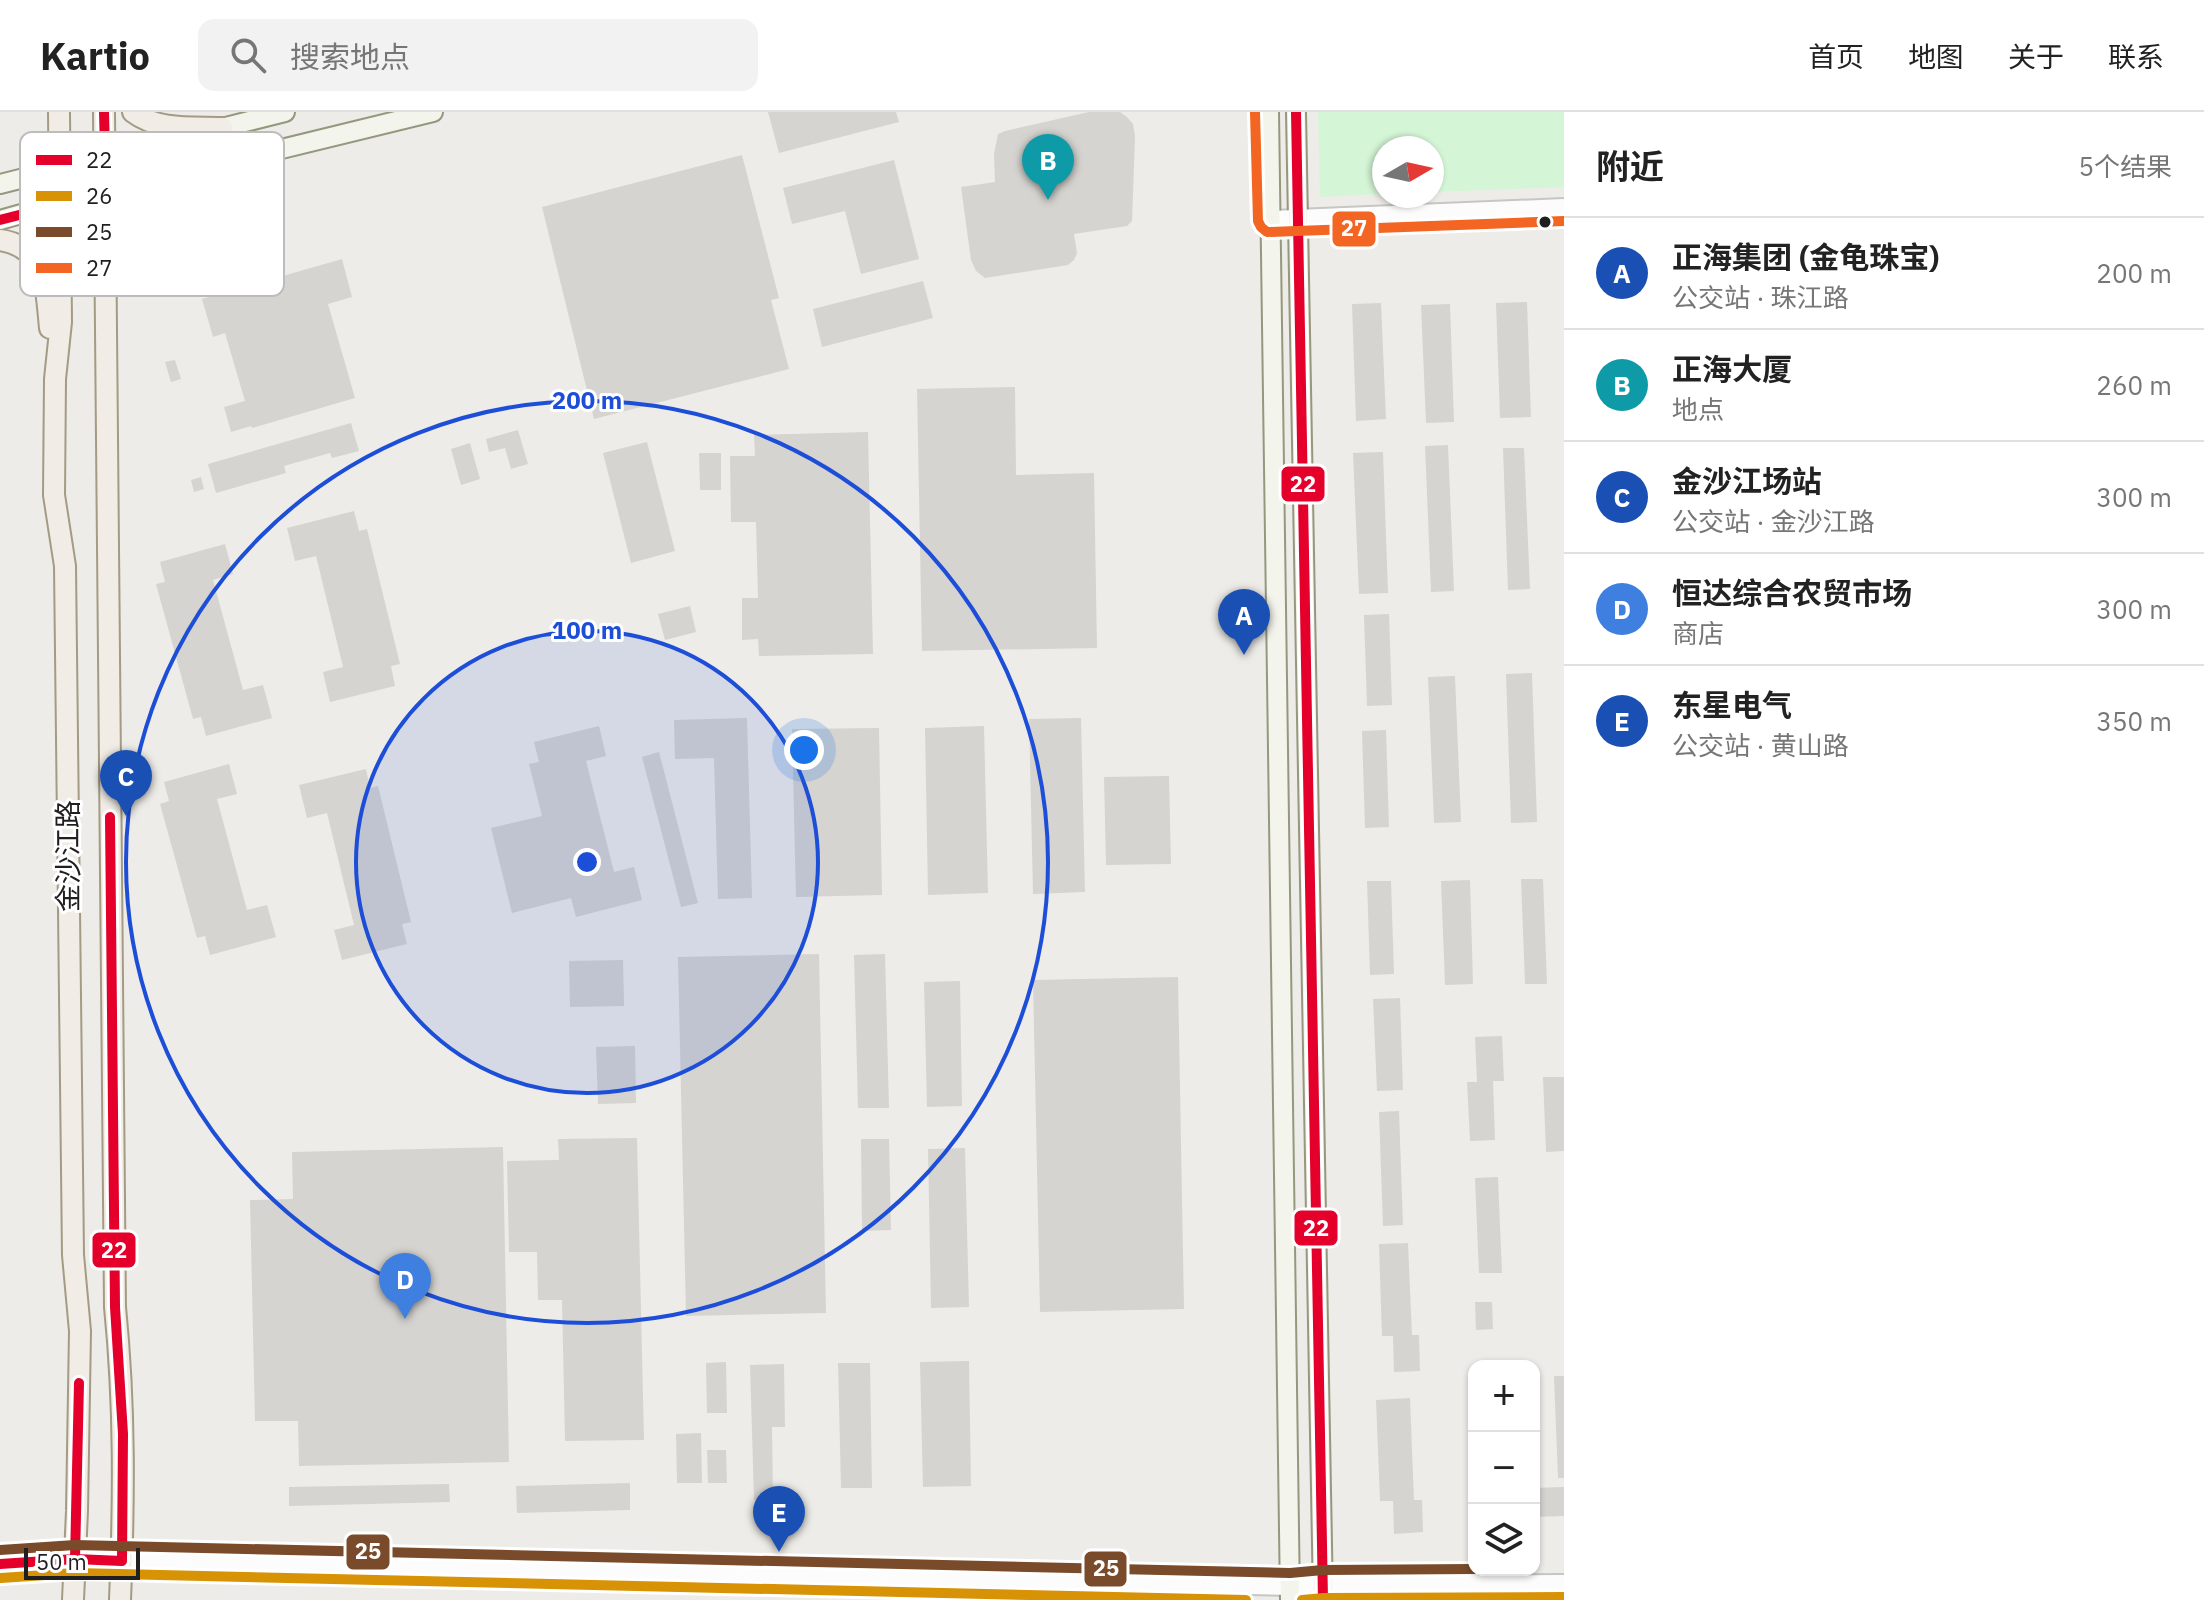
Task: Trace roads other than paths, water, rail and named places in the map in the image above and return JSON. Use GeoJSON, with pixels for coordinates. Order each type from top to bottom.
{"type":"FeatureCollection","features":[{"type":"Feature","properties":{"kind":"main road","name":"金沙江路"},"geometry":{"type":"LineString","coordinates":[[104,112],[105,132]]}},
{"type":"Feature","properties":{"kind":"main road"},"geometry":{"type":"LineString","coordinates":[[133,112],[142,119],[163,125],[222,128]]}},
{"type":"Feature","properties":{"kind":"main road"},"geometry":{"type":"LineString","coordinates":[[207,132],[285,112]]}},
{"type":"Feature","properties":{"kind":"main road"},"geometry":{"type":"LineString","coordinates":[[284,149],[433,112]]}},
{"type":"Feature","properties":{"kind":"main road"},"geometry":{"type":"LineString","coordinates":[[1269,112],[1290,1593]]}},
{"type":"Feature","properties":{"kind":"main road"},"geometry":{"type":"LineString","coordinates":[[1296,112],[1323,1592]]}},
{"type":"Feature","properties":{"kind":"main road"},"geometry":{"type":"LineString","coordinates":[[0,184],[20,179]]}},
{"type":"Feature","properties":{"kind":"main road"},"geometry":{"type":"LineString","coordinates":[[0,220],[20,214]]}},
{"type":"Feature","properties":{"kind":"main road"},"geometry":{"type":"LineString","coordinates":[[0,240],[20,247]]}},
{"type":"Feature","properties":{"kind":"main road"},"geometry":{"type":"LineString","coordinates":[[46,296],[55,379]]}},
{"type":"Feature","properties":{"kind":"main road","name":"金沙江路"},"geometry":{"type":"LineString","coordinates":[[61,296],[55,379],[54,495],[65,566],[73,1255],[80,1331],[73,1600]]}},
{"type":"Feature","properties":{"kind":"main road","name":"金沙江路"},"geometry":{"type":"LineString","coordinates":[[106,296],[115,1307],[122,1380],[124,1496],[120,1600]]}},
{"type":"Feature","properties":{"kind":"street"},"geometry":{"type":"LineString","coordinates":[[1272,219],[1564,207]]}},
{"type":"Feature","properties":{"kind":"street"},"geometry":{"type":"LineString","coordinates":[[0,1564],[75,1559],[1290,1593],[1564,1583]]}},
{"type":"Feature","properties":{"kind":"place","name":"正海大厦"},"geometry":{"type":"Point","coordinates":[1048,200]}},
{"type":"Feature","properties":{"kind":"place","name":"正海集团 (金龟珠宝)"},"geometry":{"type":"Point","coordinates":[1244,655]}},
{"type":"Feature","properties":{"kind":"place","name":"金沙江场站"},"geometry":{"type":"Point","coordinates":[126,816]}},
{"type":"Feature","properties":{"kind":"place","name":"恒达综合农贸市场"},"geometry":{"type":"Point","coordinates":[405,1319]}},
{"type":"Feature","properties":{"kind":"place","name":"东星电气"},"geometry":{"type":"Point","coordinates":[779,1552]}}]}
